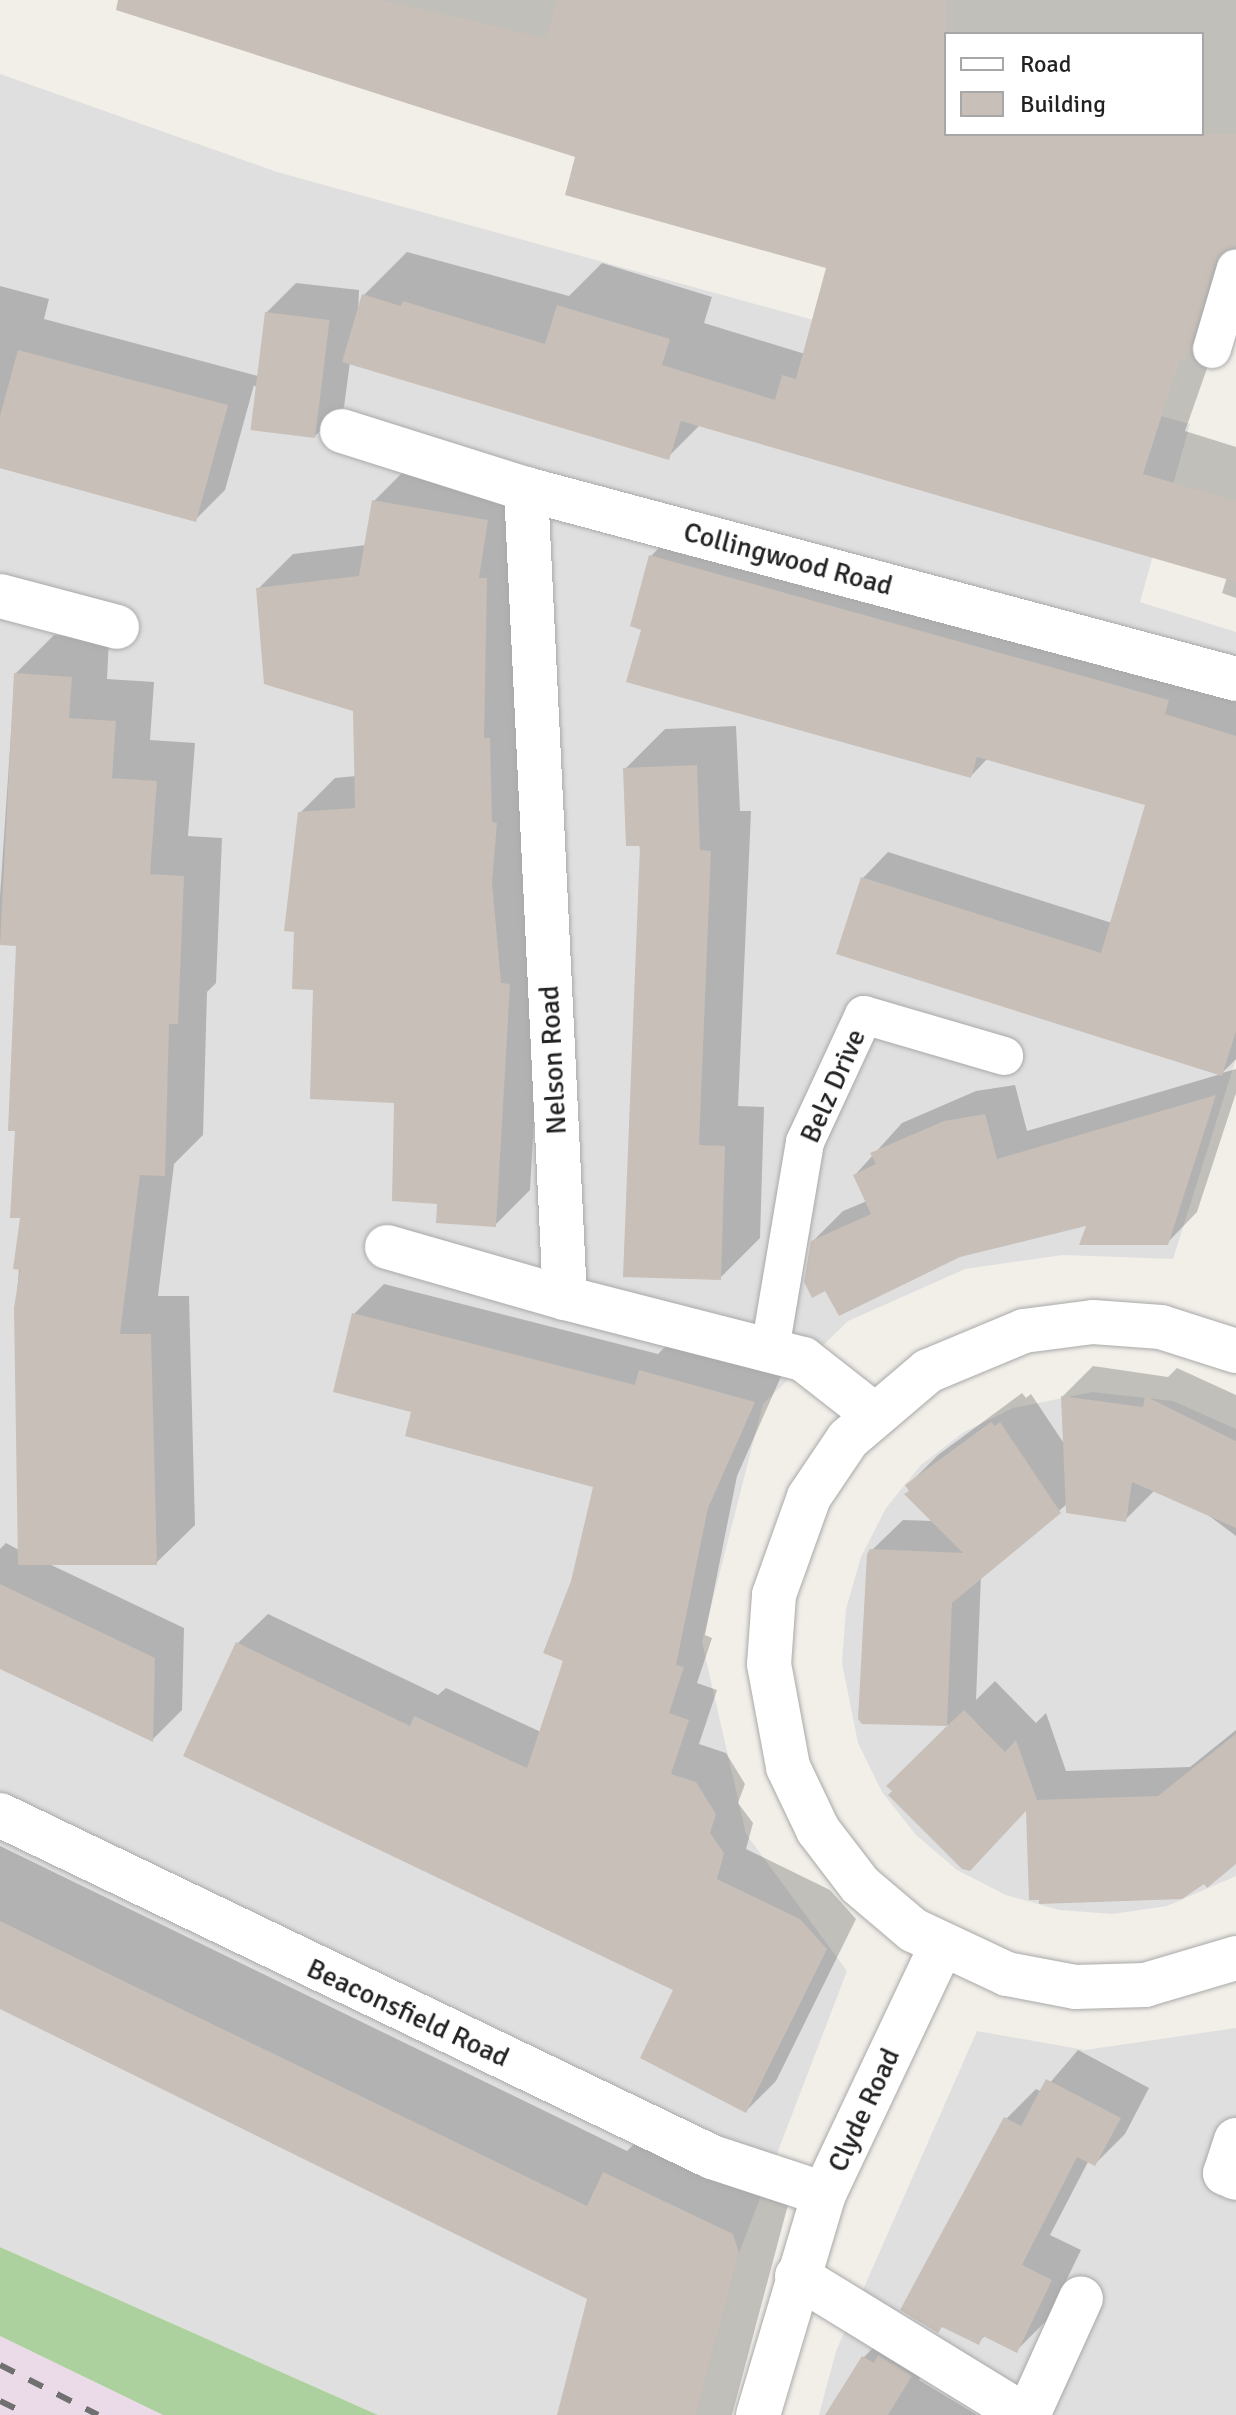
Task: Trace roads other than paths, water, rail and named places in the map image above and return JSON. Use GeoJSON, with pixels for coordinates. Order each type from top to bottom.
{"type":"FeatureCollection","features":[{"type":"Feature","properties":{"kind":"street","name":"Collingwood Road"},"geometry":{"type":"LineString","coordinates":[[342,431],[526,489],[1236,679]]}},
{"type":"Feature","properties":{"kind":"street","name":"Nelson Road"},"geometry":{"type":"LineString","coordinates":[[526,489],[565,1298]]}},
{"type":"Feature","properties":{"kind":"street"},"geometry":{"type":"LineString","coordinates":[[0,596],[117,627]]}},
{"type":"Feature","properties":{"kind":"street"},"geometry":{"type":"LineString","coordinates":[[387,1247],[565,1298],[770,1349],[819,1369],[872,1413]]}},
{"type":"Feature","properties":{"kind":"street"},"geometry":{"type":"LineString","coordinates":[[1234,1341],[1127,1323],[1035,1329],[958,1355],[872,1413],[827,1467],[794,1528],[769,1629],[772,1699],[788,1767],[837,1858],[885,1908],[941,1947],[1007,1974],[1075,1987],[1145,1985],[1236,1958]]}},
{"type":"Feature","properties":{"kind":"street","name":"Beaconsfield Road"},"geometry":{"type":"LineString","coordinates":[[0,1815],[712,2157],[824,2194]]}},
{"type":"Feature","properties":{"kind":"street","name":"Clyde Road"},"geometry":{"type":"LineString","coordinates":[[758,2415],[797,2276],[824,2194],[941,1947]]}},
{"type":"Feature","properties":{"kind":"street"},"geometry":{"type":"LineString","coordinates":[[1236,2140],[1225,2173],[1236,2178]]}},
{"type":"Feature","properties":{"kind":"street"},"geometry":{"type":"LineString","coordinates":[[797,2276],[1026,2415],[1081,2298]]}},
{"type":"Feature","properties":{"kind":"lane"},"geometry":{"type":"LineString","coordinates":[[1212,349],[1236,268]]}},
{"type":"Feature","properties":{"kind":"lane","name":"Belz Drive"},"geometry":{"type":"LineString","coordinates":[[770,1349],[805,1142],[864,1015],[1004,1056]]}},
{"type":"Feature","properties":{"kind":"railway"},"geometry":{"type":"LineString","coordinates":[[0,2365],[98,2415]]}},
{"type":"Feature","properties":{"kind":"railway"},"geometry":{"type":"LineString","coordinates":[[0,2401],[29,2415]]}}]}
